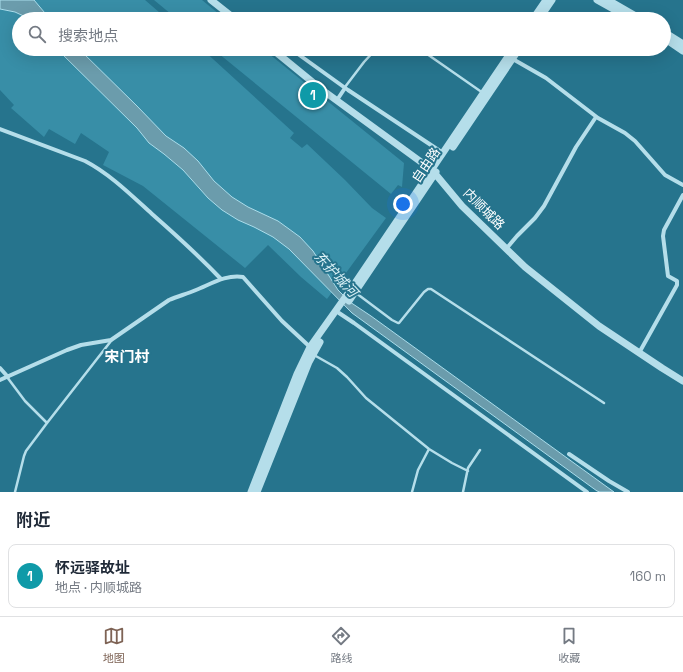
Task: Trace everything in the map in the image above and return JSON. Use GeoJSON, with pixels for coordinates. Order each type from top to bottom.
{"type":"FeatureCollection","features":[{"type":"Feature","properties":{"kind":"street"},"geometry":{"type":"LineString","coordinates":[[211,0],[226,12]]}},
{"type":"Feature","properties":{"kind":"street"},"geometry":{"type":"LineString","coordinates":[[538,12],[546,0]]}},
{"type":"Feature","properties":{"kind":"street"},"geometry":{"type":"LineString","coordinates":[[544,12],[552,0]]}},
{"type":"Feature","properties":{"kind":"street"},"geometry":{"type":"LineString","coordinates":[[597,0],[618,12]]}},
{"type":"Feature","properties":{"kind":"street"},"geometry":{"type":"LineString","coordinates":[[608,0],[629,12]]}},
{"type":"Feature","properties":{"kind":"street"},"geometry":{"type":"LineString","coordinates":[[671,36],[683,44]]}},
{"type":"Feature","properties":{"kind":"street"},"geometry":{"type":"LineString","coordinates":[[671,43],[683,51]]}},
{"type":"Feature","properties":{"kind":"street","name":"内顺城路"},"geometry":{"type":"LineString","coordinates":[[281,56],[433,172],[462,206],[525,267],[599,326],[683,381]]}},
{"type":"Feature","properties":{"kind":"street"},"geometry":{"type":"LineString","coordinates":[[301,56],[345,88],[443,153]]}},
{"type":"Feature","properties":{"kind":"street"},"geometry":{"type":"LineString","coordinates":[[510,58],[546,78],[596,116],[625,133],[635,141],[666,175],[683,185]]}},
{"type":"Feature","properties":{"kind":"street","name":"自由路"},"geometry":{"type":"LineString","coordinates":[[433,172],[443,153],[483,93],[510,58]]}},
{"type":"Feature","properties":{"kind":"street","name":"自由路"},"geometry":{"type":"LineString","coordinates":[[311,350],[352,293],[510,58]]}},
{"type":"Feature","properties":{"kind":"street"},"geometry":{"type":"LineString","coordinates":[[337,100],[345,88]]}},
{"type":"Feature","properties":{"kind":"street"},"geometry":{"type":"LineString","coordinates":[[506,249],[535,218],[544,206],[576,147],[596,116]]}},
{"type":"Feature","properties":{"kind":"street"},"geometry":{"type":"LineString","coordinates":[[0,129],[85,161],[94,166],[136,200],[201,258],[220,280]]}},
{"type":"Feature","properties":{"kind":"street"},"geometry":{"type":"LineString","coordinates":[[639,353],[677,285],[677,281],[668,276],[663,236],[666,225],[683,195]]}},
{"type":"Feature","properties":{"kind":"street"},"geometry":{"type":"LineString","coordinates":[[0,380],[67,350],[111,340],[169,300],[220,280],[237,276],[243,277],[282,321],[311,350]]}},
{"type":"Feature","properties":{"kind":"street"},"geometry":{"type":"LineString","coordinates":[[340,310],[354,323],[587,492]]}},
{"type":"Feature","properties":{"kind":"street"},"geometry":{"type":"LineString","coordinates":[[251,492],[297,374],[311,350]]}},
{"type":"Feature","properties":{"kind":"street"},"geometry":{"type":"LineString","coordinates":[[257,492],[311,350]]}},
{"type":"Feature","properties":{"kind":"street"},"geometry":{"type":"LineString","coordinates":[[0,368],[7,377]]}},
{"type":"Feature","properties":{"kind":"street"},"geometry":{"type":"LineString","coordinates":[[569,454],[628,492]]}},
{"type":"Feature","properties":{"kind":"lane"},"geometry":{"type":"LineString","coordinates":[[345,88],[370,56]]}},
{"type":"Feature","properties":{"kind":"lane"},"geometry":{"type":"LineString","coordinates":[[430,56],[483,93]]}},
{"type":"Feature","properties":{"kind":"lane"},"geometry":{"type":"LineString","coordinates":[[352,293],[398,323],[424,292],[431,289],[604,403]]}},
{"type":"Feature","properties":{"kind":"lane"},"geometry":{"type":"LineString","coordinates":[[15,492],[24,456],[30,446],[111,340]]}},
{"type":"Feature","properties":{"kind":"lane"},"geometry":{"type":"LineString","coordinates":[[311,350],[337,368],[366,398],[429,449],[468,471]]}},
{"type":"Feature","properties":{"kind":"lane"},"geometry":{"type":"LineString","coordinates":[[7,377],[25,402],[47,423]]}},
{"type":"Feature","properties":{"kind":"lane"},"geometry":{"type":"LineString","coordinates":[[412,492],[418,470],[429,449]]}},
{"type":"Feature","properties":{"kind":"lane"},"geometry":{"type":"LineString","coordinates":[[463,492],[470,464],[480,450]]}},
{"type":"Feature","properties":{"kind":"shaded area"},"geometry":{"type":"Polygon","coordinates":[[[0,0],[145,0],[159,12],[12,12],[12,56],[210,56],[294,133],[290,138],[302,148],[307,144],[372,208],[386,218],[327,299],[301,277],[268,245],[245,268],[143,186],[103,165],[109,152],[81,133],[75,144],[49,129],[44,137],[11,108],[14,105],[0,90],[0,0]]]}},
{"type":"Feature","properties":{"kind":"shaded area"},"geometry":{"type":"Polygon","coordinates":[[[0,0],[34,0],[44,12],[15,12],[0,9],[0,0]]]}},
{"type":"Feature","properties":{"kind":"shaded area"},"geometry":{"type":"Polygon","coordinates":[[[154,0],[202,0],[217,12],[169,12],[154,0]]]}},
{"type":"Feature","properties":{"kind":"shaded area"},"geometry":{"type":"Polygon","coordinates":[[[64,56],[86,56],[166,136],[184,148],[198,161],[214,181],[232,197],[248,207],[278,221],[300,237],[313,251],[338,290],[350,302],[614,492],[597,491],[352,313],[289,249],[273,237],[238,220],[222,210],[208,198],[183,170],[149,143],[137,128],[64,56]]]}},
{"type":"Feature","properties":{"kind":"shaded area"},"geometry":{"type":"Polygon","coordinates":[[[222,56],[272,56],[404,163],[402,187],[398,185],[391,194],[222,56]]]}},
{"type":"Feature","properties":{"kind":"place","name":"怀远驿故址"},"geometry":{"type":"Point","coordinates":[313,95]}},
{"type":"Feature","properties":{"kind":"district","name":"宋门村"},"geometry":{"type":"Point","coordinates":[127,356]}},
{"type":"Feature","properties":{"kind":"water label","name":"东护城河"},"geometry":{"type":"Point","coordinates":[336,274]}}]}
